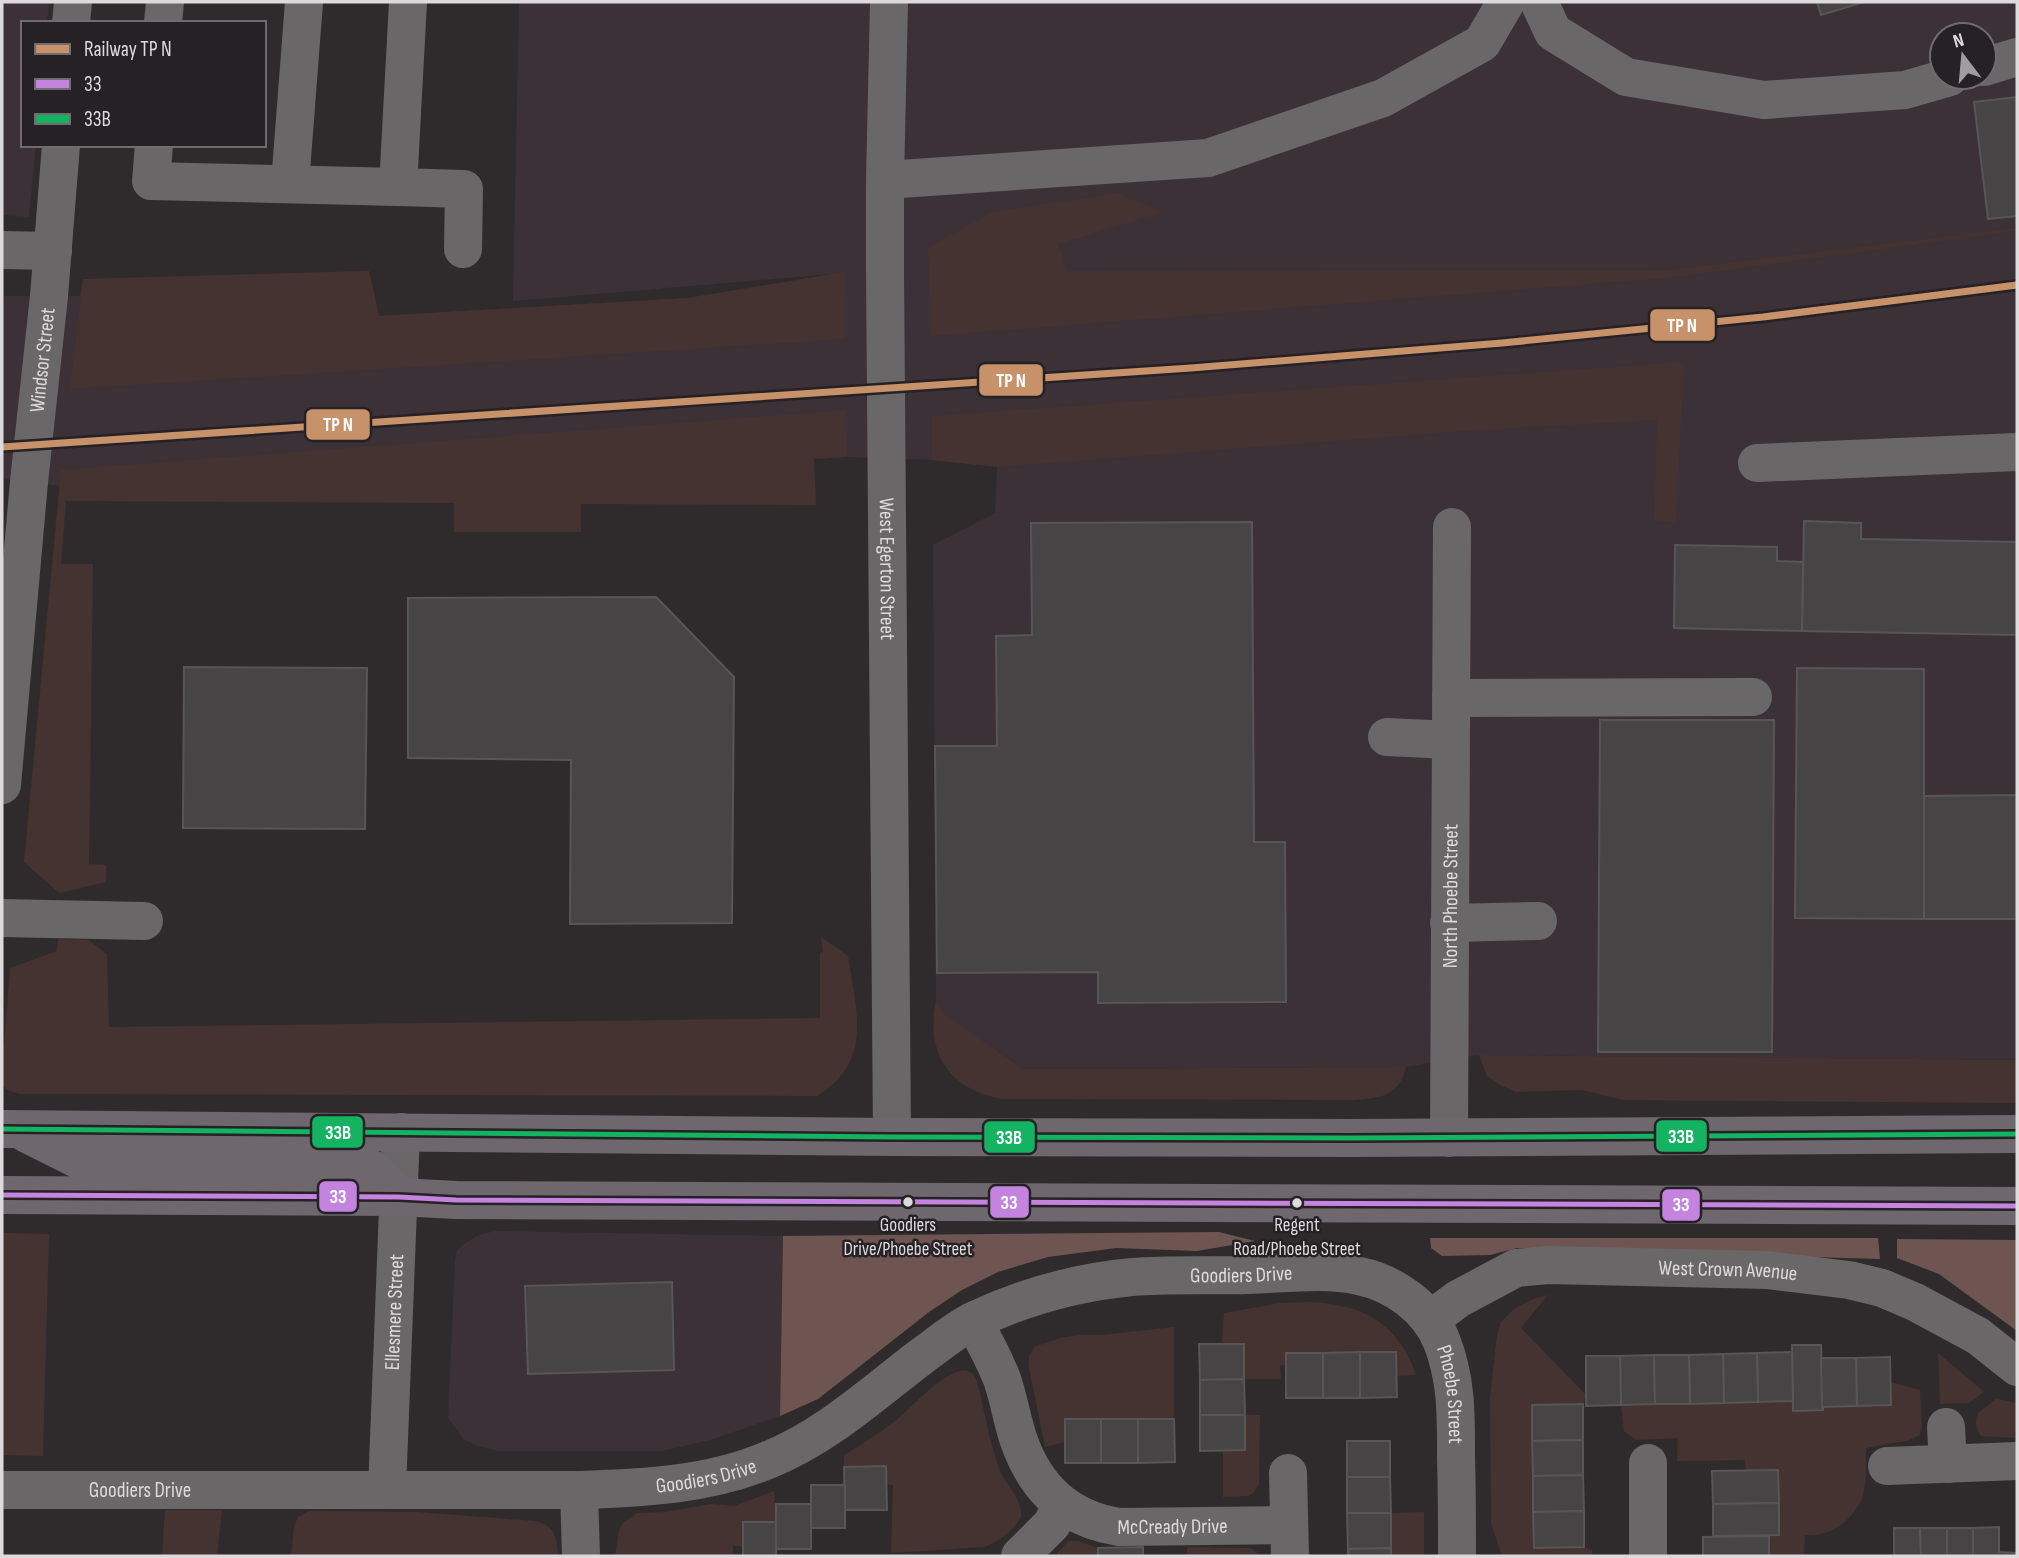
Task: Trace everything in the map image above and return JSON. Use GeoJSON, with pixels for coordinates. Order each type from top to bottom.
{"type":"FeatureCollection","features":[{"type":"Feature","properties":{"kind":"highway"},"geometry":{"type":"LineString","coordinates":[[10,1129],[892,1137],[1449,1138],[2017,1134]]}},
{"type":"Feature","properties":{"kind":"highway"},"geometry":{"type":"LineString","coordinates":[[10,1129],[79,1160],[318,1160],[372,1169],[399,1197]]}},
{"type":"Feature","properties":{"kind":"highway"},"geometry":{"type":"LineString","coordinates":[[2,1195],[399,1197],[456,1200],[2017,1206]]}},
{"type":"Feature","properties":{"kind":"street"},"geometry":{"type":"LineString","coordinates":[[71,21],[73,2]]}},
{"type":"Feature","properties":{"kind":"street"},"geometry":{"type":"LineString","coordinates":[[163,21],[165,2]]}},
{"type":"Feature","properties":{"kind":"street"},"geometry":{"type":"LineString","coordinates":[[290,184],[304,2]]}},
{"type":"Feature","properties":{"kind":"street"},"geometry":{"type":"LineString","coordinates":[[398,187],[408,2]]}},
{"type":"Feature","properties":{"kind":"street","name":"West Egerton Street"},"geometry":{"type":"LineString","coordinates":[[889,2],[885,272],[892,1137]]}},
{"type":"Feature","properties":{"kind":"street"},"geometry":{"type":"LineString","coordinates":[[885,180],[1208,158],[1383,98],[1482,43],[1506,2]]}},
{"type":"Feature","properties":{"kind":"street"},"geometry":{"type":"LineString","coordinates":[[1539,2],[1553,32],[1626,78],[1764,100],[1905,90],[1928,83]]}},
{"type":"Feature","properties":{"kind":"street"},"geometry":{"type":"LineString","coordinates":[[1998,63],[2017,57]]}},
{"type":"Feature","properties":{"kind":"street","name":"Windsor Street"},"geometry":{"type":"LineString","coordinates":[[2,785],[9,630],[29,482],[49,296],[61,147]]}},
{"type":"Feature","properties":{"kind":"street"},"geometry":{"type":"LineString","coordinates":[[154,147],[151,180],[464,189],[463,249]]}},
{"type":"Feature","properties":{"kind":"street"},"geometry":{"type":"LineString","coordinates":[[2,250],[53,251]]}},
{"type":"Feature","properties":{"kind":"street"},"geometry":{"type":"LineString","coordinates":[[1757,463],[2017,452]]}},
{"type":"Feature","properties":{"kind":"street","name":"North Phoebe Street"},"geometry":{"type":"LineString","coordinates":[[1449,1138],[1452,527]]}},
{"type":"Feature","properties":{"kind":"street"},"geometry":{"type":"LineString","coordinates":[[1451,698],[1754,697]]}},
{"type":"Feature","properties":{"kind":"street"},"geometry":{"type":"LineString","coordinates":[[1387,737],[1451,740]]}},
{"type":"Feature","properties":{"kind":"street"},"geometry":{"type":"LineString","coordinates":[[2,918],[144,921]]}},
{"type":"Feature","properties":{"kind":"street"},"geometry":{"type":"LineString","coordinates":[[1449,923],[1538,921]]}},
{"type":"Feature","properties":{"kind":"street","name":"Ellesmere Street"},"geometry":{"type":"LineString","coordinates":[[387,1490],[401,1132]]}},
{"type":"Feature","properties":{"kind":"street","name":"West Crown Avenue"},"geometry":{"type":"LineString","coordinates":[[1430,1320],[1458,1299],[1516,1268],[1548,1265],[1767,1270],[1849,1280],[1882,1288],[1915,1302],[1978,1336],[2017,1367]]}},
{"type":"Feature","properties":{"kind":"street","name":"Goodiers Drive"},"geometry":{"type":"LineString","coordinates":[[2,1490],[579,1490],[639,1488],[694,1480],[732,1473],[770,1460],[862,1404],[943,1340],[973,1321],[1036,1295],[1133,1277],[1321,1273],[1360,1276]]}},
{"type":"Feature","properties":{"kind":"street","name":"Phoebe Street"},"geometry":{"type":"LineString","coordinates":[[1360,1276],[1394,1289],[1423,1311],[1442,1341],[1455,1391],[1457,1556]]}},
{"type":"Feature","properties":{"kind":"street","name":"McCready Drive"},"geometry":{"type":"LineString","coordinates":[[973,1321],[1002,1379],[1026,1460],[1047,1491],[1061,1504],[1084,1518],[1119,1527],[1289,1541],[1288,1473]]}},
{"type":"Feature","properties":{"kind":"street"},"geometry":{"type":"LineString","coordinates":[[1946,1427],[1948,1464]]}},
{"type":"Feature","properties":{"kind":"street"},"geometry":{"type":"LineString","coordinates":[[1887,1466],[2017,1461]]}},
{"type":"Feature","properties":{"kind":"street"},"geometry":{"type":"LineString","coordinates":[[1648,1463],[1648,1556]]}},
{"type":"Feature","properties":{"kind":"street"},"geometry":{"type":"LineString","coordinates":[[579,1490],[581,1556]]}},
{"type":"Feature","properties":{"kind":"street"},"geometry":{"type":"LineString","coordinates":[[1020,1556],[1052,1524],[1061,1504]]}},
{"type":"Feature","properties":{"kind":"shaded area"},"geometry":{"type":"Polygon","coordinates":[[[2,2],[49,2],[47,21],[21,21],[21,147],[36,147],[29,217],[2,215],[2,2]]]}},
{"type":"Feature","properties":{"kind":"shaded area"},"geometry":{"type":"Polygon","coordinates":[[[519,2],[2017,2],[2017,1060],[1479,1055],[1406,1067],[1024,1069],[945,1016],[936,1001],[933,545],[995,513],[997,467],[932,460],[847,457],[284,491],[59,486],[2,478],[4,296],[80,296],[83,279],[369,271],[379,316],[688,298],[832,274],[513,301],[519,2]]]}},
{"type":"Feature","properties":{"kind":"shaded area"},"geometry":{"type":"Polygon","coordinates":[[[1116,193],[1164,212],[1058,244],[1068,271],[1669,270],[2017,228],[2017,231],[1667,278],[931,336],[928,247],[993,212],[1116,193]]]}},
{"type":"Feature","properties":{"kind":"shaded area"},"geometry":{"type":"Polygon","coordinates":[[[369,271],[379,316],[688,298],[845,272],[846,339],[70,389],[83,279],[369,271]]]}},
{"type":"Feature","properties":{"kind":"shaded area"},"geometry":{"type":"Polygon","coordinates":[[[1684,362],[1676,522],[1654,521],[1657,420],[1478,430],[997,467],[932,460],[932,416],[1684,362]]]}},
{"type":"Feature","properties":{"kind":"shaded area"},"geometry":{"type":"Polygon","coordinates":[[[846,410],[847,457],[814,459],[816,505],[581,504],[581,532],[454,532],[454,503],[66,501],[61,564],[93,564],[89,864],[106,865],[106,882],[59,893],[24,862],[61,470],[846,410]]]}},
{"type":"Feature","properties":{"kind":"shaded area"},"geometry":{"type":"Polygon","coordinates":[[[821,937],[848,956],[855,996],[857,1034],[847,1067],[835,1082],[817,1096],[19,1094],[2,1085],[2,1048],[10,968],[57,951],[58,939],[88,940],[107,954],[109,1027],[820,1018],[820,953],[823,952],[821,937]]]}},
{"type":"Feature","properties":{"kind":"shaded area"},"geometry":{"type":"Polygon","coordinates":[[[936,1001],[946,1016],[1024,1069],[1406,1067],[1399,1085],[1387,1094],[1353,1100],[1003,1099],[969,1087],[956,1078],[946,1066],[938,1053],[934,1037],[936,1001]]]}},
{"type":"Feature","properties":{"kind":"shaded area"},"geometry":{"type":"Polygon","coordinates":[[[1479,1055],[2017,1060],[2017,1103],[1623,1100],[1582,1090],[1516,1092],[1487,1076],[1479,1055]]]}},
{"type":"Feature","properties":{"kind":"shaded area"},"geometry":{"type":"Polygon","coordinates":[[[495,1231],[783,1236],[780,1416],[710,1440],[662,1451],[498,1451],[463,1439],[448,1418],[455,1260],[457,1251],[464,1244],[478,1235],[495,1231]]]}},
{"type":"Feature","properties":{"kind":"shaded area"},"geometry":{"type":"Polygon","coordinates":[[[1219,1232],[1255,1241],[1197,1251],[1116,1248],[1048,1257],[998,1272],[962,1290],[929,1312],[818,1399],[780,1416],[783,1236],[1219,1232]]]}},
{"type":"Feature","properties":{"kind":"shaded area"},"geometry":{"type":"Polygon","coordinates":[[[2,1233],[49,1234],[43,1456],[2,1455],[2,1233]]]}},
{"type":"Feature","properties":{"kind":"shaded area"},"geometry":{"type":"Polygon","coordinates":[[[1430,1238],[1878,1238],[1880,1259],[1517,1248],[1490,1255],[1442,1256],[1431,1248],[1430,1238]]]}},
{"type":"Feature","properties":{"kind":"shaded area"},"geometry":{"type":"Polygon","coordinates":[[[1897,1239],[2017,1240],[2017,1331],[1939,1274],[1897,1258],[1897,1239]]]}},
{"type":"Feature","properties":{"kind":"shaded area"},"geometry":{"type":"Polygon","coordinates":[[[1548,1295],[1521,1328],[1586,1395],[1583,1404],[1532,1405],[1534,1548],[1584,1547],[1592,1550],[1592,1556],[1502,1556],[1491,1523],[1490,1398],[1497,1335],[1501,1322],[1514,1309],[1548,1295]]]}},
{"type":"Feature","properties":{"kind":"shaded area"},"geometry":{"type":"Polygon","coordinates":[[[1280,1303],[1324,1303],[1370,1316],[1382,1324],[1402,1345],[1416,1375],[1397,1376],[1396,1352],[1286,1353],[1286,1365],[1280,1366],[1281,1379],[1244,1379],[1244,1344],[1222,1344],[1224,1313],[1280,1303]]]}},
{"type":"Feature","properties":{"kind":"shaded area"},"geometry":{"type":"Polygon","coordinates":[[[1174,1327],[1174,1419],[1065,1419],[1065,1442],[1045,1447],[1029,1367],[1029,1356],[1034,1347],[1060,1338],[1080,1335],[1174,1327]]]}},
{"type":"Feature","properties":{"kind":"shaded area"},"geometry":{"type":"Polygon","coordinates":[[[1938,1353],[1984,1392],[1969,1403],[1940,1404],[1938,1353]]]}},
{"type":"Feature","properties":{"kind":"shaded area"},"geometry":{"type":"Polygon","coordinates":[[[966,1370],[973,1374],[977,1381],[997,1462],[1017,1500],[1021,1517],[1005,1535],[984,1547],[891,1553],[893,1485],[886,1484],[886,1467],[844,1467],[844,1455],[895,1421],[938,1383],[966,1370]]]}},
{"type":"Feature","properties":{"kind":"shaded area"},"geometry":{"type":"Polygon","coordinates":[[[1891,1382],[1920,1390],[1920,1435],[1907,1441],[1866,1448],[1865,1486],[1859,1504],[1846,1521],[1834,1529],[1819,1535],[1805,1535],[1804,1556],[1769,1556],[1769,1536],[1779,1535],[1746,1471],[1745,1460],[1677,1461],[1678,1438],[1636,1440],[1624,1431],[1621,1405],[1793,1401],[1794,1411],[1822,1410],[1822,1407],[1891,1405],[1891,1382]]]}},
{"type":"Feature","properties":{"kind":"shaded area"},"geometry":{"type":"Polygon","coordinates":[[[1996,1399],[2017,1403],[2017,1438],[1981,1436],[1979,1433],[1976,1422],[1978,1413],[1996,1399]]]}},
{"type":"Feature","properties":{"kind":"shaded area"},"geometry":{"type":"Polygon","coordinates":[[[1245,1415],[1260,1415],[1259,1484],[1253,1493],[1247,1496],[1223,1497],[1223,1450],[1245,1450],[1245,1415]]]}},
{"type":"Feature","properties":{"kind":"shaded area"},"geometry":{"type":"Polygon","coordinates":[[[774,1491],[776,1522],[743,1522],[743,1546],[733,1546],[733,1556],[615,1556],[619,1530],[623,1523],[637,1513],[665,1512],[712,1504],[734,1506],[774,1491]]]}},
{"type":"Feature","properties":{"kind":"shaded area"},"geometry":{"type":"Polygon","coordinates":[[[165,1510],[222,1510],[217,1556],[162,1556],[165,1510]]]}},
{"type":"Feature","properties":{"kind":"shaded area"},"geometry":{"type":"Polygon","coordinates":[[[310,1511],[417,1512],[536,1521],[547,1526],[554,1534],[558,1556],[291,1556],[294,1527],[298,1517],[310,1511]]]}},
{"type":"Feature","properties":{"kind":"shaded area"},"geometry":{"type":"Polygon","coordinates":[[[1424,1512],[1424,1556],[1391,1556],[1391,1513],[1424,1512]]]}},
{"type":"Feature","properties":{"kind":"shaded area"},"geometry":{"type":"Polygon","coordinates":[[[1068,1541],[1078,1541],[1098,1548],[1098,1556],[1055,1556],[1068,1541]]]}},
{"type":"Feature","properties":{"kind":"shaded area"},"geometry":{"type":"Polygon","coordinates":[[[1187,1547],[1250,1548],[1260,1556],[1187,1556],[1187,1547]]]}},
{"type":"Feature","properties":{"kind":"building"},"geometry":{"type":"Polygon","coordinates":[[[1817,2],[1864,2],[1821,15],[1817,2]]]}},
{"type":"Feature","properties":{"kind":"building"},"geometry":{"type":"Polygon","coordinates":[[[2017,97],[2017,216],[1988,219],[1974,102],[2017,97]]]}},
{"type":"Feature","properties":{"kind":"building"},"geometry":{"type":"Polygon","coordinates":[[[1804,521],[1861,523],[1861,539],[2017,542],[2017,635],[1802,631],[1804,521]]]}},
{"type":"Feature","properties":{"kind":"building"},"geometry":{"type":"Polygon","coordinates":[[[1252,522],[1254,842],[1285,842],[1286,1002],[1098,1003],[1098,972],[937,973],[935,746],[997,746],[996,636],[1032,635],[1031,523],[1252,522]]]}},
{"type":"Feature","properties":{"kind":"building"},"geometry":{"type":"Polygon","coordinates":[[[1675,545],[1777,547],[1777,561],[1803,562],[1802,631],[1674,628],[1675,545]]]}},
{"type":"Feature","properties":{"kind":"building"},"geometry":{"type":"Polygon","coordinates":[[[656,597],[734,677],[732,923],[570,924],[571,760],[408,758],[408,598],[656,597]]]}},
{"type":"Feature","properties":{"kind":"building"},"geometry":{"type":"Polygon","coordinates":[[[184,667],[367,668],[365,829],[183,828],[184,667]]]}},
{"type":"Feature","properties":{"kind":"building"},"geometry":{"type":"Polygon","coordinates":[[[1797,668],[1924,669],[1924,919],[1795,918],[1797,668]]]}},
{"type":"Feature","properties":{"kind":"building"},"geometry":{"type":"Polygon","coordinates":[[[1600,720],[1774,720],[1772,1052],[1598,1052],[1600,720]]]}},
{"type":"Feature","properties":{"kind":"building"},"geometry":{"type":"Polygon","coordinates":[[[2017,795],[2017,919],[1924,919],[1924,796],[2017,795]]]}},
{"type":"Feature","properties":{"kind":"building"},"geometry":{"type":"Polygon","coordinates":[[[672,1282],[674,1370],[528,1374],[525,1286],[672,1282]]]}},
{"type":"Feature","properties":{"kind":"building"},"geometry":{"type":"Polygon","coordinates":[[[1199,1344],[1244,1344],[1244,1379],[1200,1380],[1199,1344]]]}},
{"type":"Feature","properties":{"kind":"building"},"geometry":{"type":"Polygon","coordinates":[[[1792,1345],[1821,1345],[1823,1410],[1793,1411],[1792,1345]]]}},
{"type":"Feature","properties":{"kind":"building"},"geometry":{"type":"Polygon","coordinates":[[[1360,1352],[1396,1352],[1397,1397],[1360,1398],[1360,1352]]]}},
{"type":"Feature","properties":{"kind":"building"},"geometry":{"type":"Polygon","coordinates":[[[1360,1352],[1360,1398],[1323,1398],[1323,1353],[1360,1352]]]}},
{"type":"Feature","properties":{"kind":"building"},"geometry":{"type":"Polygon","coordinates":[[[1792,1352],[1793,1401],[1758,1402],[1757,1353],[1792,1352]]]}},
{"type":"Feature","properties":{"kind":"building"},"geometry":{"type":"Polygon","coordinates":[[[1286,1353],[1323,1353],[1323,1398],[1286,1398],[1286,1353]]]}},
{"type":"Feature","properties":{"kind":"building"},"geometry":{"type":"Polygon","coordinates":[[[1757,1353],[1758,1402],[1724,1403],[1723,1354],[1757,1353]]]}},
{"type":"Feature","properties":{"kind":"building"},"geometry":{"type":"Polygon","coordinates":[[[1723,1354],[1724,1403],[1690,1404],[1689,1355],[1723,1354]]]}},
{"type":"Feature","properties":{"kind":"building"},"geometry":{"type":"Polygon","coordinates":[[[1654,1355],[1655,1404],[1621,1405],[1620,1356],[1654,1355]]]}},
{"type":"Feature","properties":{"kind":"building"},"geometry":{"type":"Polygon","coordinates":[[[1654,1355],[1689,1355],[1690,1404],[1655,1404],[1654,1355]]]}},
{"type":"Feature","properties":{"kind":"building"},"geometry":{"type":"Polygon","coordinates":[[[1586,1356],[1620,1356],[1621,1405],[1586,1406],[1586,1356]]]}},
{"type":"Feature","properties":{"kind":"building"},"geometry":{"type":"Polygon","coordinates":[[[1890,1357],[1891,1405],[1857,1406],[1856,1358],[1890,1357]]]}},
{"type":"Feature","properties":{"kind":"building"},"geometry":{"type":"Polygon","coordinates":[[[1821,1358],[1856,1358],[1857,1406],[1822,1407],[1821,1358]]]}},
{"type":"Feature","properties":{"kind":"building"},"geometry":{"type":"Polygon","coordinates":[[[1244,1379],[1245,1415],[1200,1415],[1200,1380],[1244,1379]]]}},
{"type":"Feature","properties":{"kind":"building"},"geometry":{"type":"Polygon","coordinates":[[[1583,1404],[1583,1440],[1532,1441],[1532,1405],[1583,1404]]]}},
{"type":"Feature","properties":{"kind":"building"},"geometry":{"type":"Polygon","coordinates":[[[1200,1415],[1245,1415],[1245,1450],[1200,1451],[1200,1415]]]}},
{"type":"Feature","properties":{"kind":"building"},"geometry":{"type":"Polygon","coordinates":[[[1065,1419],[1101,1419],[1101,1463],[1065,1463],[1065,1419]]]}},
{"type":"Feature","properties":{"kind":"building"},"geometry":{"type":"Polygon","coordinates":[[[1101,1419],[1138,1419],[1138,1463],[1101,1463],[1101,1419]]]}},
{"type":"Feature","properties":{"kind":"building"},"geometry":{"type":"Polygon","coordinates":[[[1138,1419],[1174,1419],[1175,1462],[1138,1463],[1138,1419]]]}},
{"type":"Feature","properties":{"kind":"building"},"geometry":{"type":"Polygon","coordinates":[[[1583,1440],[1583,1475],[1533,1476],[1532,1441],[1583,1440]]]}},
{"type":"Feature","properties":{"kind":"building"},"geometry":{"type":"Polygon","coordinates":[[[1347,1441],[1390,1441],[1390,1477],[1347,1477],[1347,1441]]]}},
{"type":"Feature","properties":{"kind":"building"},"geometry":{"type":"Polygon","coordinates":[[[886,1466],[887,1510],[845,1510],[844,1467],[886,1466]]]}},
{"type":"Feature","properties":{"kind":"building"},"geometry":{"type":"Polygon","coordinates":[[[1778,1470],[1779,1503],[1713,1504],[1712,1471],[1778,1470]]]}},
{"type":"Feature","properties":{"kind":"building"},"geometry":{"type":"Polygon","coordinates":[[[1583,1475],[1584,1511],[1533,1512],[1533,1476],[1583,1475]]]}},
{"type":"Feature","properties":{"kind":"building"},"geometry":{"type":"Polygon","coordinates":[[[1347,1477],[1390,1477],[1391,1513],[1347,1513],[1347,1477]]]}},
{"type":"Feature","properties":{"kind":"building"},"geometry":{"type":"Polygon","coordinates":[[[811,1485],[845,1485],[845,1528],[811,1528],[811,1485]]]}},
{"type":"Feature","properties":{"kind":"building"},"geometry":{"type":"Polygon","coordinates":[[[1779,1503],[1779,1535],[1713,1536],[1713,1504],[1779,1503]]]}},
{"type":"Feature","properties":{"kind":"building"},"geometry":{"type":"Polygon","coordinates":[[[776,1504],[811,1504],[811,1549],[776,1549],[776,1504]]]}},
{"type":"Feature","properties":{"kind":"building"},"geometry":{"type":"Polygon","coordinates":[[[1584,1511],[1584,1547],[1534,1548],[1533,1512],[1584,1511]]]}},
{"type":"Feature","properties":{"kind":"building"},"geometry":{"type":"Polygon","coordinates":[[[1347,1513],[1391,1513],[1391,1548],[1348,1549],[1347,1513]]]}},
{"type":"Feature","properties":{"kind":"building"},"geometry":{"type":"Polygon","coordinates":[[[743,1522],[776,1522],[776,1556],[743,1556],[743,1522]]]}},
{"type":"Feature","properties":{"kind":"building"},"geometry":{"type":"Polygon","coordinates":[[[1999,1527],[1999,1552],[2016,1553],[2016,1556],[1973,1556],[1973,1528],[1999,1527]]]}},
{"type":"Feature","properties":{"kind":"building"},"geometry":{"type":"Polygon","coordinates":[[[1894,1528],[1920,1528],[1921,1556],[1894,1556],[1894,1528]]]}},
{"type":"Feature","properties":{"kind":"building"},"geometry":{"type":"Polygon","coordinates":[[[1920,1528],[1947,1528],[1947,1556],[1921,1556],[1920,1528]]]}},
{"type":"Feature","properties":{"kind":"building"},"geometry":{"type":"Polygon","coordinates":[[[1947,1528],[1973,1528],[1973,1556],[1947,1556],[1947,1528]]]}},
{"type":"Feature","properties":{"kind":"building"},"geometry":{"type":"Polygon","coordinates":[[[1769,1536],[1769,1556],[1703,1556],[1703,1537],[1769,1536]]]}},
{"type":"Feature","properties":{"kind":"building"},"geometry":{"type":"Polygon","coordinates":[[[1143,1547],[1143,1556],[1098,1556],[1098,1548],[1143,1547]]]}},
{"type":"Feature","properties":{"kind":"building"},"geometry":{"type":"Polygon","coordinates":[[[1391,1548],[1391,1556],[1348,1556],[1348,1549],[1391,1548]]]}},
{"type":"Feature","properties":{"kind":"transit line"},"geometry":{"type":"LineString","coordinates":[[2,447],[1191,368],[1502,343],[1763,317],[2017,285]]}},
{"type":"Feature","properties":{"kind":"transit line","name":"33B"},"geometry":{"type":"LineString","coordinates":[[2,1129],[892,1137],[1350,1138],[2017,1134]]}},
{"type":"Feature","properties":{"kind":"transit line","name":"33"},"geometry":{"type":"LineString","coordinates":[[2,1195],[399,1197],[456,1200],[2017,1206]]}},
{"type":"Feature","properties":{"kind":"place","name":"Goodiers Drive/Phoebe Street"},"geometry":{"type":"Point","coordinates":[908,1202]}},
{"type":"Feature","properties":{"kind":"place","name":"Regent Road/Phoebe Street"},"geometry":{"type":"Point","coordinates":[1297,1203]}}]}
